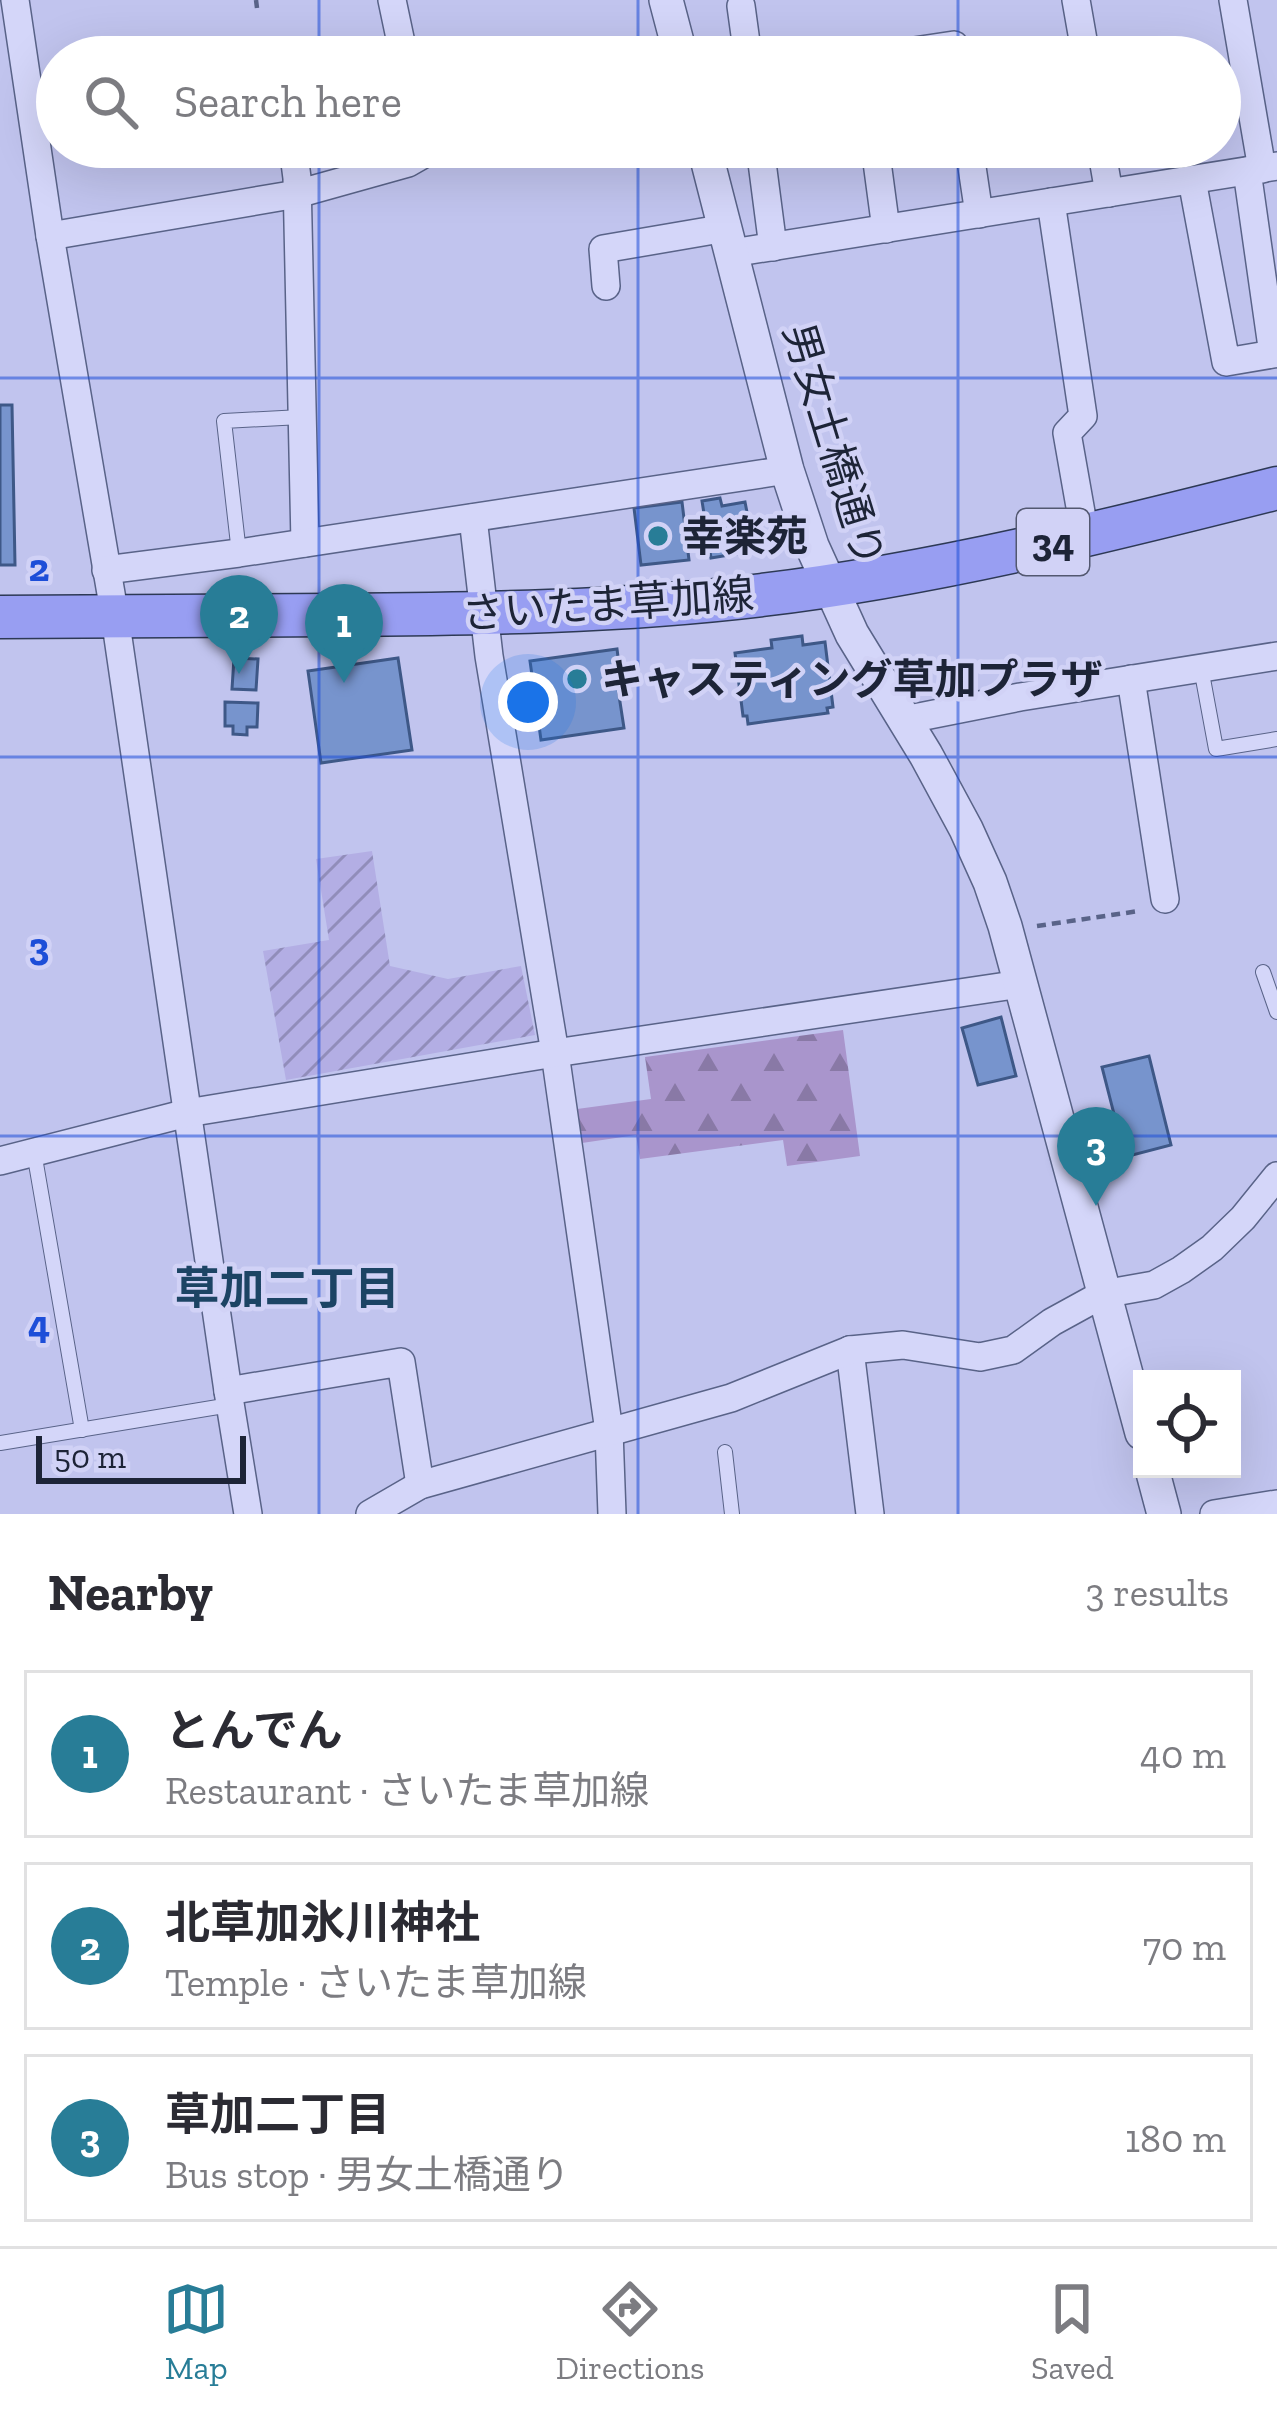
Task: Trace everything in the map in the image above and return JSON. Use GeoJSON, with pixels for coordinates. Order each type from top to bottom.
{"type":"FeatureCollection","features":[{"type":"Feature","properties":{"kind":"main road","name":"さいたま草加線"},"geometry":{"type":"LineString","coordinates":[[0,617],[485,614],[757,596],[924,570],[1277,488]]}},
{"type":"Feature","properties":{"kind":"street"},"geometry":{"type":"LineString","coordinates":[[15,0],[36,142]]}},
{"type":"Feature","properties":{"kind":"street"},"geometry":{"type":"LineString","coordinates":[[392,0],[400,36]]}},
{"type":"Feature","properties":{"kind":"street"},"geometry":{"type":"LineString","coordinates":[[665,0],[674,36]]}},
{"type":"Feature","properties":{"kind":"street"},"geometry":{"type":"LineString","coordinates":[[1076,0],[1082,36]]}},
{"type":"Feature","properties":{"kind":"street"},"geometry":{"type":"LineString","coordinates":[[1232,0],[1238,36]]}},
{"type":"Feature","properties":{"kind":"street"},"geometry":{"type":"LineString","coordinates":[[741,6],[745,36]]}},
{"type":"Feature","properties":{"kind":"street"},"geometry":{"type":"LineString","coordinates":[[1192,180],[1226,362],[1274,355],[1262,169],[1241,51]]}},
{"type":"Feature","properties":{"kind":"street"},"geometry":{"type":"LineString","coordinates":[[40,168],[116,616],[248,1514]]}},
{"type":"Feature","properties":{"kind":"street"},"geometry":{"type":"LineString","coordinates":[[295,168],[305,543]]}},
{"type":"Feature","properties":{"kind":"street"},"geometry":{"type":"LineString","coordinates":[[50,236],[297,194],[390,168]]}},
{"type":"Feature","properties":{"kind":"street","name":"男女土橋通り"},"geometry":{"type":"LineString","coordinates":[[710,168],[788,470],[827,585],[946,792],[990,882],[1133,1401]]}},
{"type":"Feature","properties":{"kind":"street"},"geometry":{"type":"LineString","coordinates":[[763,168],[773,248]]}},
{"type":"Feature","properties":{"kind":"street"},"geometry":{"type":"LineString","coordinates":[[878,168],[886,229]]}},
{"type":"Feature","properties":{"kind":"street"},"geometry":{"type":"LineString","coordinates":[[972,168],[979,214]]}},
{"type":"Feature","properties":{"kind":"street"},"geometry":{"type":"LineString","coordinates":[[1105,168],[1109,193]]}},
{"type":"Feature","properties":{"kind":"street"},"geometry":{"type":"LineString","coordinates":[[606,286],[603,249],[729,240],[773,248],[1262,169]]}},
{"type":"Feature","properties":{"kind":"street"},"geometry":{"type":"LineString","coordinates":[[1051,202],[1083,416],[1067,433],[1085,535]]}},
{"type":"Feature","properties":{"kind":"street"},"geometry":{"type":"LineString","coordinates":[[106,570],[788,470]]}},
{"type":"Feature","properties":{"kind":"street"},"geometry":{"type":"LineString","coordinates":[[473,518],[489,656],[609,1431],[612,1514]]}},
{"type":"Feature","properties":{"kind":"street"},"geometry":{"type":"LineString","coordinates":[[904,720],[1277,656]]}},
{"type":"Feature","properties":{"kind":"street"},"geometry":{"type":"LineString","coordinates":[[1131,679],[1165,899]]}},
{"type":"Feature","properties":{"kind":"street"},"geometry":{"type":"LineString","coordinates":[[0,1161],[187,1113],[1020,984]]}},
{"type":"Feature","properties":{"kind":"street"},"geometry":{"type":"LineString","coordinates":[[370,1514],[421,1485],[731,1398],[850,1350],[903,1345],[980,1357],[1013,1351],[1052,1322],[1103,1294],[1154,1285],[1181,1270],[1212,1248],[1277,1176]]}},
{"type":"Feature","properties":{"kind":"street"},"geometry":{"type":"LineString","coordinates":[[850,1350],[870,1514]]}},
{"type":"Feature","properties":{"kind":"street"},"geometry":{"type":"LineString","coordinates":[[229,1398],[401,1362],[421,1485]]}},
{"type":"Feature","properties":{"kind":"street"},"geometry":{"type":"LineString","coordinates":[[1154,1478],[1164,1514]]}},
{"type":"Feature","properties":{"kind":"street"},"geometry":{"type":"LineString","coordinates":[[1214,1514],[1277,1504]]}},
{"type":"Feature","properties":{"kind":"lane"},"geometry":{"type":"LineString","coordinates":[[239,553],[224,421],[301,417]]}},
{"type":"Feature","properties":{"kind":"lane"},"geometry":{"type":"LineString","coordinates":[[1201,668],[1216,749],[1277,739]]}},
{"type":"Feature","properties":{"kind":"lane"},"geometry":{"type":"LineString","coordinates":[[1262,972],[1277,1012]]}},
{"type":"Feature","properties":{"kind":"lane"},"geometry":{"type":"LineString","coordinates":[[34,1152],[82,1430]]}},
{"type":"Feature","properties":{"kind":"lane"},"geometry":{"type":"LineString","coordinates":[[0,1443],[229,1398]]}},
{"type":"Feature","properties":{"kind":"lane"},"geometry":{"type":"LineString","coordinates":[[725,1452],[732,1514]]}},
{"type":"Feature","properties":{"kind":"path"},"geometry":{"type":"LineString","coordinates":[[1021,928],[1166,907],[1165,899]]}},
{"type":"Feature","properties":{"kind":"shaded area"},"geometry":{"type":"Polygon","coordinates":[[[372,851],[390,966],[448,979],[521,966],[535,1035],[286,1080],[263,951],[329,940],[316,859],[372,851]]]}},
{"type":"Feature","properties":{"kind":"green space"},"geometry":{"type":"Polygon","coordinates":[[[843,1030],[860,1156],[787,1166],[783,1140],[640,1159],[636,1135],[582,1143],[577,1109],[651,1099],[645,1057],[843,1030]]]}},
{"type":"Feature","properties":{"kind":"building"},"geometry":{"type":"Polygon","coordinates":[[[0,405],[12,405],[15,565],[0,565],[0,405]]]}},
{"type":"Feature","properties":{"kind":"building"},"geometry":{"type":"Polygon","coordinates":[[[720,498],[722,506],[745,502],[752,538],[744,539],[747,552],[711,558],[702,501],[720,498]]]}},
{"type":"Feature","properties":{"kind":"building"},"geometry":{"type":"Polygon","coordinates":[[[682,502],[689,560],[641,565],[634,508],[682,502]]]}},
{"type":"Feature","properties":{"kind":"building"},"geometry":{"type":"Polygon","coordinates":[[[802,636],[803,645],[825,642],[833,707],[827,708],[828,713],[748,724],[735,653],[772,648],[771,640],[802,636]]]}},
{"type":"Feature","properties":{"kind":"building"},"geometry":{"type":"Polygon","coordinates":[[[617,649],[624,728],[541,740],[530,661],[617,649]]]}},
{"type":"Feature","properties":{"kind":"building"},"geometry":{"type":"Polygon","coordinates":[[[234,658],[258,659],[256,690],[232,689],[234,658]]]}},
{"type":"Feature","properties":{"kind":"building"},"geometry":{"type":"Polygon","coordinates":[[[398,658],[412,750],[321,763],[308,671],[398,658]]]}},
{"type":"Feature","properties":{"kind":"building"},"geometry":{"type":"Polygon","coordinates":[[[225,702],[258,703],[257,727],[247,727],[247,735],[233,734],[233,726],[225,726],[225,702]]]}},
{"type":"Feature","properties":{"kind":"building"},"geometry":{"type":"Polygon","coordinates":[[[1001,1017],[1016,1076],[978,1085],[962,1028],[1001,1017]]]}},
{"type":"Feature","properties":{"kind":"building"},"geometry":{"type":"Polygon","coordinates":[[[1149,1056],[1171,1145],[1125,1157],[1102,1067],[1149,1056]]]}},
{"type":"Feature","properties":{"kind":"place","name":"幸楽苑"},"geometry":{"type":"Point","coordinates":[658,536]}},
{"type":"Feature","properties":{"kind":"place","name":"北草加氷川神社"},"geometry":{"type":"Point","coordinates":[239,674]}},
{"type":"Feature","properties":{"kind":"place","name":"キャスティング草加プラザ"},"geometry":{"type":"Point","coordinates":[577,679]}},
{"type":"Feature","properties":{"kind":"place","name":"とんでん"},"geometry":{"type":"Point","coordinates":[344,683]}},
{"type":"Feature","properties":{"kind":"place","name":"草加二丁目"},"geometry":{"type":"Point","coordinates":[1096,1206]}},
{"type":"Feature","properties":{"kind":"district","name":"草加二丁目"},"geometry":{"type":"Point","coordinates":[287,1289]}}]}
